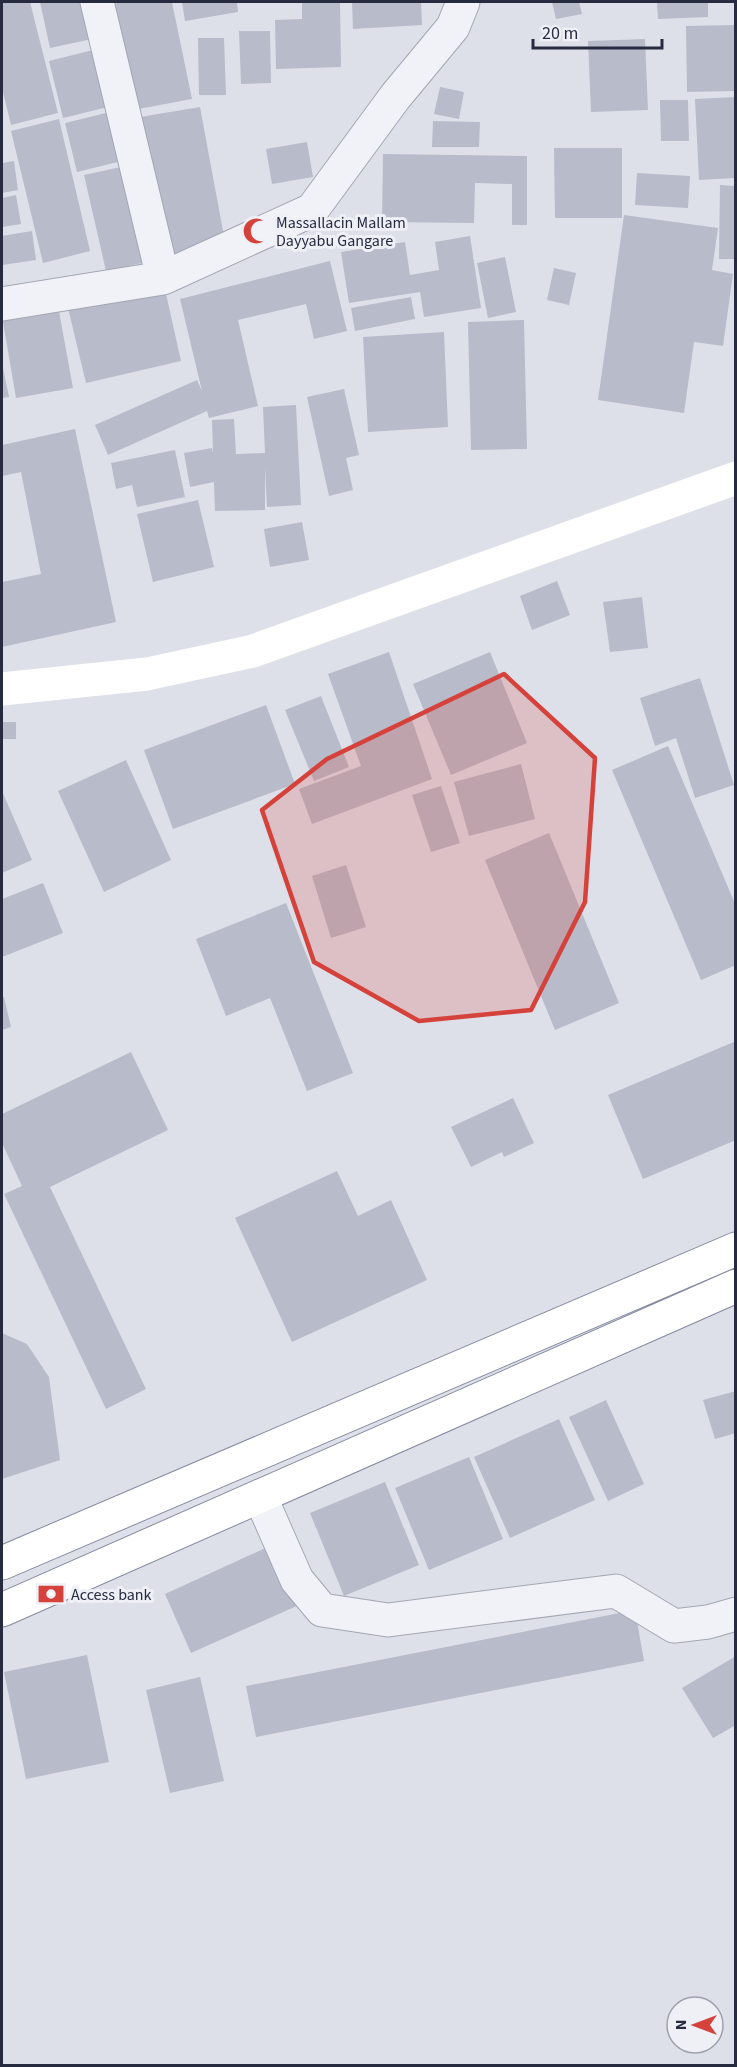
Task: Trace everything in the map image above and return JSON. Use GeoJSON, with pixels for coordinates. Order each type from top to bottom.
{"type":"FeatureCollection","features":[{"type":"Feature","properties":{"kind":"main road"},"geometry":{"type":"LineString","coordinates":[[2,689],[147,674],[253,651],[735,478]]}},
{"type":"Feature","properties":{"kind":"main road"},"geometry":{"type":"LineString","coordinates":[[2,1563],[735,1249]]}},
{"type":"Feature","properties":{"kind":"main road"},"geometry":{"type":"LineString","coordinates":[[2,1610],[735,1286]]}},
{"type":"Feature","properties":{"kind":"street"},"geometry":{"type":"LineString","coordinates":[[97,2],[163,278]]}},
{"type":"Feature","properties":{"kind":"street"},"geometry":{"type":"LineString","coordinates":[[2,304],[163,278],[312,210],[395,97],[453,27],[463,2]]}},
{"type":"Feature","properties":{"kind":"street"},"geometry":{"type":"LineString","coordinates":[[260,1496],[297,1580],[322,1610],[388,1620],[616,1591],[674,1626],[708,1622],[735,1614]]}},
{"type":"Feature","properties":{"kind":"highlighted area"},"geometry":{"type":"Polygon","coordinates":[[[504,674],[595,758],[585,902],[531,1010],[419,1021],[314,962],[262,810],[327,759],[504,674]]]}},
{"type":"Feature","properties":{"kind":"building"},"geometry":{"type":"Polygon","coordinates":[[[2,2],[30,2],[58,113],[11,125],[2,88],[2,2]]]}},
{"type":"Feature","properties":{"kind":"building"},"geometry":{"type":"Polygon","coordinates":[[[40,2],[84,2],[92,39],[50,48],[40,2]]]}},
{"type":"Feature","properties":{"kind":"building"},"geometry":{"type":"Polygon","coordinates":[[[106,2],[172,2],[192,99],[128,111],[106,2]]]}},
{"type":"Feature","properties":{"kind":"building"},"geometry":{"type":"Polygon","coordinates":[[[182,2],[237,2],[238,12],[185,21],[182,2]]]}},
{"type":"Feature","properties":{"kind":"building"},"geometry":{"type":"Polygon","coordinates":[[[302,2],[340,2],[341,67],[276,69],[275,20],[302,19],[302,2]]]}},
{"type":"Feature","properties":{"kind":"building"},"geometry":{"type":"Polygon","coordinates":[[[352,2],[421,2],[422,25],[353,29],[352,2]]]}},
{"type":"Feature","properties":{"kind":"building"},"geometry":{"type":"Polygon","coordinates":[[[552,2],[579,2],[582,14],[556,19],[552,2]]]}},
{"type":"Feature","properties":{"kind":"building"},"geometry":{"type":"Polygon","coordinates":[[[657,2],[708,2],[708,17],[658,19],[657,2]]]}},
{"type":"Feature","properties":{"kind":"building"},"geometry":{"type":"Polygon","coordinates":[[[736,25],[736,91],[687,92],[686,26],[736,25]]]}},
{"type":"Feature","properties":{"kind":"building"},"geometry":{"type":"Polygon","coordinates":[[[239,31],[270,31],[271,83],[241,84],[239,31]]]}},
{"type":"Feature","properties":{"kind":"building"},"geometry":{"type":"Polygon","coordinates":[[[198,38],[224,38],[226,95],[199,95],[198,38]]]}},
{"type":"Feature","properties":{"kind":"building"},"geometry":{"type":"Polygon","coordinates":[[[645,39],[648,110],[591,112],[588,41],[645,39]]]}},
{"type":"Feature","properties":{"kind":"building"},"geometry":{"type":"Polygon","coordinates":[[[97,49],[112,106],[63,118],[49,61],[97,49]]]}},
{"type":"Feature","properties":{"kind":"building"},"geometry":{"type":"Polygon","coordinates":[[[440,87],[464,92],[459,119],[434,114],[440,87]]]}},
{"type":"Feature","properties":{"kind":"building"},"geometry":{"type":"Polygon","coordinates":[[[736,97],[736,178],[699,180],[695,99],[736,97]]]}},
{"type":"Feature","properties":{"kind":"building"},"geometry":{"type":"Polygon","coordinates":[[[660,100],[688,100],[689,141],[661,141],[660,100]]]}},
{"type":"Feature","properties":{"kind":"building"},"geometry":{"type":"Polygon","coordinates":[[[200,107],[226,247],[165,258],[140,117],[200,107]]]}},
{"type":"Feature","properties":{"kind":"building"},"geometry":{"type":"Polygon","coordinates":[[[114,111],[126,160],[77,172],[65,123],[114,111]]]}},
{"type":"Feature","properties":{"kind":"building"},"geometry":{"type":"Polygon","coordinates":[[[59,119],[90,251],[43,263],[11,131],[59,119]]]}},
{"type":"Feature","properties":{"kind":"building"},"geometry":{"type":"Polygon","coordinates":[[[433,121],[480,122],[479,147],[432,147],[433,121]]]}},
{"type":"Feature","properties":{"kind":"building"},"geometry":{"type":"Polygon","coordinates":[[[307,142],[313,177],[272,184],[266,149],[307,142]]]}},
{"type":"Feature","properties":{"kind":"building"},"geometry":{"type":"Polygon","coordinates":[[[554,148],[622,148],[622,218],[555,218],[554,148]]]}},
{"type":"Feature","properties":{"kind":"building"},"geometry":{"type":"Polygon","coordinates":[[[383,154],[527,156],[527,225],[512,225],[512,184],[475,183],[474,223],[382,222],[383,154]]]}},
{"type":"Feature","properties":{"kind":"building"},"geometry":{"type":"Polygon","coordinates":[[[14,161],[18,190],[2,193],[2,163],[14,161]]]}},
{"type":"Feature","properties":{"kind":"building"},"geometry":{"type":"Polygon","coordinates":[[[130,165],[151,261],[106,271],[84,175],[130,165]]]}},
{"type":"Feature","properties":{"kind":"building"},"geometry":{"type":"Polygon","coordinates":[[[637,173],[690,176],[688,208],[635,205],[637,173]]]}},
{"type":"Feature","properties":{"kind":"building"},"geometry":{"type":"Polygon","coordinates":[[[720,185],[736,186],[736,259],[719,259],[720,185]]]}},
{"type":"Feature","properties":{"kind":"building"},"geometry":{"type":"Polygon","coordinates":[[[16,195],[21,224],[2,227],[2,198],[16,195]]]}},
{"type":"Feature","properties":{"kind":"building"},"geometry":{"type":"Polygon","coordinates":[[[624,215],[718,228],[712,270],[733,274],[723,346],[694,342],[684,413],[598,400],[624,215]]]}},
{"type":"Feature","properties":{"kind":"building"},"geometry":{"type":"Polygon","coordinates":[[[32,231],[36,260],[2,265],[2,236],[32,231]]]}},
{"type":"Feature","properties":{"kind":"building"},"geometry":{"type":"Polygon","coordinates":[[[470,236],[481,308],[424,317],[420,292],[349,303],[341,252],[405,242],[410,275],[439,270],[435,242],[470,236]]]}},
{"type":"Feature","properties":{"kind":"building"},"geometry":{"type":"Polygon","coordinates":[[[505,257],[516,312],[488,318],[477,263],[505,257]]]}},
{"type":"Feature","properties":{"kind":"building"},"geometry":{"type":"Polygon","coordinates":[[[330,261],[347,331],[314,339],[306,304],[238,320],[258,406],[209,418],[207,411],[108,455],[95,425],[197,380],[202,391],[180,299],[330,261]]]}},
{"type":"Feature","properties":{"kind":"building"},"geometry":{"type":"Polygon","coordinates":[[[554,268],[576,273],[569,305],[547,300],[554,268]]]}},
{"type":"Feature","properties":{"kind":"building"},"geometry":{"type":"Polygon","coordinates":[[[164,285],[181,361],[86,383],[68,308],[164,285]]]}},
{"type":"Feature","properties":{"kind":"building"},"geometry":{"type":"Polygon","coordinates":[[[411,297],[415,319],[355,331],[351,308],[411,297]]]}},
{"type":"Feature","properties":{"kind":"building"},"geometry":{"type":"Polygon","coordinates":[[[58,306],[73,388],[16,398],[2,316],[58,306]]]}},
{"type":"Feature","properties":{"kind":"building"},"geometry":{"type":"Polygon","coordinates":[[[524,320],[527,449],[471,450],[468,322],[524,320]]]}},
{"type":"Feature","properties":{"kind":"building"},"geometry":{"type":"Polygon","coordinates":[[[444,332],[448,427],[368,432],[363,337],[444,332]]]}},
{"type":"Feature","properties":{"kind":"building"},"geometry":{"type":"Polygon","coordinates":[[[2,363],[9,397],[2,398],[2,363]]]}},
{"type":"Feature","properties":{"kind":"building"},"geometry":{"type":"Polygon","coordinates":[[[344,389],[359,455],[346,458],[353,490],[329,496],[307,397],[344,389]]]}},
{"type":"Feature","properties":{"kind":"building"},"geometry":{"type":"Polygon","coordinates":[[[296,405],[301,505],[267,507],[265,467],[265,510],[215,511],[214,482],[190,487],[184,453],[212,448],[213,453],[212,420],[234,419],[236,454],[265,453],[263,407],[296,405]]]}},
{"type":"Feature","properties":{"kind":"building"},"geometry":{"type":"Polygon","coordinates":[[[75,429],[116,622],[2,647],[2,582],[41,574],[21,472],[2,476],[2,445],[75,429]]]}},
{"type":"Feature","properties":{"kind":"building"},"geometry":{"type":"Polygon","coordinates":[[[175,450],[185,497],[137,507],[132,485],[116,489],[111,463],[175,450]]]}},
{"type":"Feature","properties":{"kind":"building"},"geometry":{"type":"Polygon","coordinates":[[[198,500],[214,567],[153,582],[137,514],[198,500]]]}},
{"type":"Feature","properties":{"kind":"building"},"geometry":{"type":"Polygon","coordinates":[[[302,522],[309,560],[270,567],[264,529],[302,522]]]}},
{"type":"Feature","properties":{"kind":"building"},"geometry":{"type":"Polygon","coordinates":[[[557,581],[570,615],[532,630],[520,596],[557,581]]]}},
{"type":"Feature","properties":{"kind":"building"},"geometry":{"type":"Polygon","coordinates":[[[642,597],[648,648],[610,652],[603,602],[642,597]]]}},
{"type":"Feature","properties":{"kind":"building"},"geometry":{"type":"Polygon","coordinates":[[[389,652],[432,779],[312,824],[299,789],[361,766],[328,674],[389,652]]]}},
{"type":"Feature","properties":{"kind":"building"},"geometry":{"type":"Polygon","coordinates":[[[490,652],[527,743],[451,775],[413,684],[490,652]]]}},
{"type":"Feature","properties":{"kind":"building"},"geometry":{"type":"Polygon","coordinates":[[[700,678],[734,785],[695,798],[676,738],[655,746],[640,698],[700,678]]]}},
{"type":"Feature","properties":{"kind":"building"},"geometry":{"type":"Polygon","coordinates":[[[321,696],[349,767],[314,781],[285,710],[321,696]]]}},
{"type":"Feature","properties":{"kind":"building"},"geometry":{"type":"Polygon","coordinates":[[[266,705],[295,784],[173,829],[144,750],[266,705]]]}},
{"type":"Feature","properties":{"kind":"building"},"geometry":{"type":"Polygon","coordinates":[[[2,722],[16,722],[16,739],[2,739],[2,722]]]}},
{"type":"Feature","properties":{"kind":"building"},"geometry":{"type":"Polygon","coordinates":[[[668,746],[736,906],[736,965],[701,980],[612,770],[668,746]]]}},
{"type":"Feature","properties":{"kind":"building"},"geometry":{"type":"Polygon","coordinates":[[[126,760],[171,860],[104,892],[58,791],[126,760]]]}},
{"type":"Feature","properties":{"kind":"building"},"geometry":{"type":"Polygon","coordinates":[[[521,764],[535,819],[469,836],[454,782],[521,764]]]}},
{"type":"Feature","properties":{"kind":"building"},"geometry":{"type":"Polygon","coordinates":[[[441,786],[460,843],[431,852],[412,795],[441,786]]]}},
{"type":"Feature","properties":{"kind":"building"},"geometry":{"type":"Polygon","coordinates":[[[2,791],[32,860],[2,873],[2,791]]]}},
{"type":"Feature","properties":{"kind":"building"},"geometry":{"type":"Polygon","coordinates":[[[549,833],[619,1003],[555,1030],[485,860],[549,833]]]}},
{"type":"Feature","properties":{"kind":"building"},"geometry":{"type":"Polygon","coordinates":[[[346,865],[366,927],[331,938],[312,876],[346,865]]]}},
{"type":"Feature","properties":{"kind":"building"},"geometry":{"type":"Polygon","coordinates":[[[43,883],[63,933],[2,957],[2,899],[43,883]]]}},
{"type":"Feature","properties":{"kind":"building"},"geometry":{"type":"Polygon","coordinates":[[[286,903],[353,1073],[307,1091],[270,998],[226,1016],[196,939],[286,903]]]}},
{"type":"Feature","properties":{"kind":"building"},"geometry":{"type":"Polygon","coordinates":[[[2,997],[4,997],[11,1027],[2,1030],[2,997]]]}},
{"type":"Feature","properties":{"kind":"building"},"geometry":{"type":"Polygon","coordinates":[[[736,1041],[736,1140],[643,1179],[608,1095],[736,1041]]]}},
{"type":"Feature","properties":{"kind":"building"},"geometry":{"type":"Polygon","coordinates":[[[131,1052],[168,1130],[50,1187],[146,1389],[106,1409],[4,1194],[22,1186],[2,1143],[2,1114],[131,1052]]]}},
{"type":"Feature","properties":{"kind":"building"},"geometry":{"type":"Polygon","coordinates":[[[513,1098],[534,1143],[504,1157],[502,1152],[471,1167],[451,1127],[513,1098]]]}},
{"type":"Feature","properties":{"kind":"building"},"geometry":{"type":"Polygon","coordinates":[[[337,1171],[358,1216],[391,1200],[427,1280],[292,1342],[235,1218],[337,1171]]]}},
{"type":"Feature","properties":{"kind":"building"},"geometry":{"type":"Polygon","coordinates":[[[2,1333],[27,1344],[49,1377],[60,1460],[2,1479],[2,1333]]]}},
{"type":"Feature","properties":{"kind":"building"},"geometry":{"type":"Polygon","coordinates":[[[736,1391],[736,1433],[715,1439],[703,1400],[736,1391]]]}},
{"type":"Feature","properties":{"kind":"building"},"geometry":{"type":"Polygon","coordinates":[[[606,1400],[644,1484],[608,1501],[569,1417],[606,1400]]]}},
{"type":"Feature","properties":{"kind":"building"},"geometry":{"type":"Polygon","coordinates":[[[559,1419],[595,1500],[510,1538],[474,1457],[559,1419]]]}},
{"type":"Feature","properties":{"kind":"building"},"geometry":{"type":"Polygon","coordinates":[[[469,1457],[503,1539],[429,1570],[395,1488],[469,1457]]]}},
{"type":"Feature","properties":{"kind":"building"},"geometry":{"type":"Polygon","coordinates":[[[385,1482],[419,1565],[344,1596],[310,1513],[385,1482]]]}},
{"type":"Feature","properties":{"kind":"building"},"geometry":{"type":"Polygon","coordinates":[[[272,1545],[299,1605],[191,1653],[165,1594],[272,1545]]]}},
{"type":"Feature","properties":{"kind":"building"},"geometry":{"type":"Polygon","coordinates":[[[635,1610],[644,1661],[256,1737],[246,1686],[635,1610]]]}},
{"type":"Feature","properties":{"kind":"building"},"geometry":{"type":"Polygon","coordinates":[[[87,1655],[109,1762],[26,1779],[4,1672],[87,1655]]]}},
{"type":"Feature","properties":{"kind":"building"},"geometry":{"type":"Polygon","coordinates":[[[736,1656],[736,1725],[713,1738],[682,1688],[736,1656]]]}},
{"type":"Feature","properties":{"kind":"building"},"geometry":{"type":"Polygon","coordinates":[[[200,1677],[224,1781],[170,1793],[146,1690],[200,1677]]]}},
{"type":"Feature","properties":{"kind":"place","name":"Massallacin Mallam Dayyabu Gangare"},"geometry":{"type":"Point","coordinates":[256,231]}},
{"type":"Feature","properties":{"kind":"place","name":"Access bank"},"geometry":{"type":"Point","coordinates":[51,1594]}}]}
